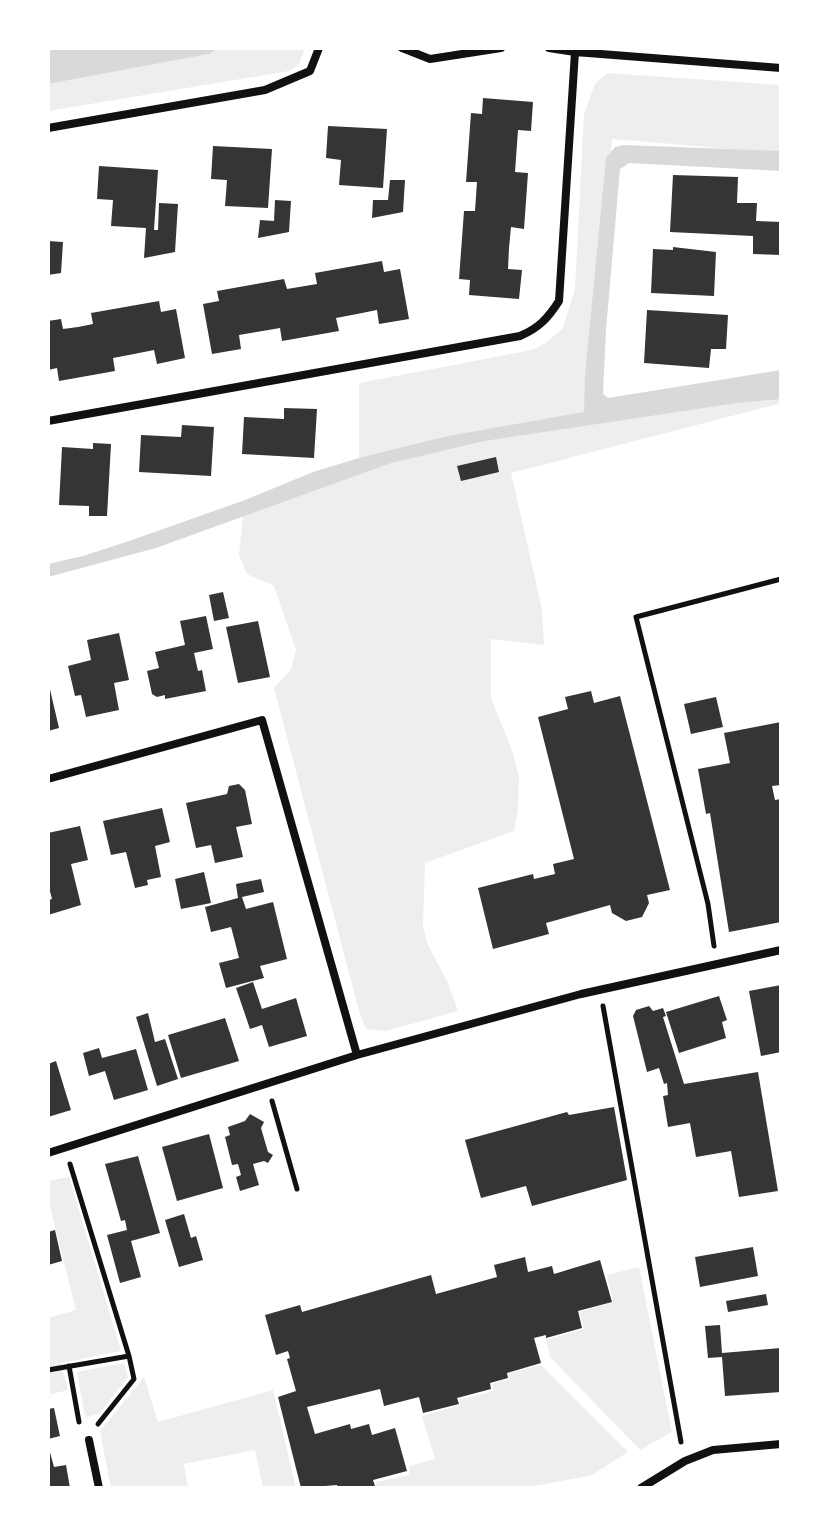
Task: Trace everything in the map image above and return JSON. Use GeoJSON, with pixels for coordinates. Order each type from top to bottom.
{"type":"FeatureCollection","features":[{"type":"Feature","properties":{"kind":"street"},"geometry":{"type":"LineString","coordinates":[[48,128],[265,90],[310,71],[319,48]]}},
{"type":"Feature","properties":{"kind":"street"},"geometry":{"type":"LineString","coordinates":[[402,48],[430,59],[501,48]]}},
{"type":"Feature","properties":{"kind":"street"},"geometry":{"type":"LineString","coordinates":[[549,48],[781,68]]}},
{"type":"Feature","properties":{"kind":"street"},"geometry":{"type":"LineString","coordinates":[[48,421],[520,336],[535,330],[559,301],[575,52]]}},
{"type":"Feature","properties":{"kind":"street"},"geometry":{"type":"LineString","coordinates":[[48,779],[262,720],[357,1055]]}},
{"type":"Feature","properties":{"kind":"street"},"geometry":{"type":"LineString","coordinates":[[48,1153],[357,1055],[600,990],[781,950]]}},
{"type":"Feature","properties":{"kind":"street"},"geometry":{"type":"LineString","coordinates":[[89,1440],[99,1488]]}},
{"type":"Feature","properties":{"kind":"street"},"geometry":{"type":"LineString","coordinates":[[641,1488],[685,1461],[713,1450],[781,1444]]}},
{"type":"Feature","properties":{"kind":"path"},"geometry":{"type":"LineString","coordinates":[[717,962],[708,904],[636,617],[781,579]]}},
{"type":"Feature","properties":{"kind":"path"},"geometry":{"type":"LineString","coordinates":[[600,990],[685,1461]]}},
{"type":"Feature","properties":{"kind":"path"},"geometry":{"type":"LineString","coordinates":[[267,1084],[297,1189]]}},
{"type":"Feature","properties":{"kind":"path"},"geometry":{"type":"LineString","coordinates":[[65,1148],[134,1379],[101,1423],[80,1428],[69,1366]]}},
{"type":"Feature","properties":{"kind":"path"},"geometry":{"type":"LineString","coordinates":[[48,1370],[129,1356]]}},
{"type":"Feature","properties":{"kind":"shaded area"},"geometry":{"type":"Polygon","coordinates":[[[48,48],[218,48],[209,54],[48,84],[48,48]]]}},
{"type":"Feature","properties":{"kind":"shaded area"},"geometry":{"type":"Polygon","coordinates":[[[218,48],[305,48],[299,64],[289,71],[48,111],[48,84],[209,54],[218,48]]]}},
{"type":"Feature","properties":{"kind":"shaded area"},"geometry":{"type":"Polygon","coordinates":[[[607,73],[781,85],[781,153],[612,139],[589,414],[781,376],[781,412],[778,404],[511,473],[542,609],[544,645],[491,639],[491,698],[513,753],[519,778],[514,831],[425,863],[423,925],[427,943],[448,983],[458,1011],[386,1031],[366,1029],[274,688],[291,669],[296,650],[274,586],[247,574],[239,555],[243,515],[362,472],[359,458],[359,383],[532,350],[563,328],[575,289],[584,114],[595,84],[607,73]]]}},
{"type":"Feature","properties":{"kind":"shaded area"},"geometry":{"type":"Polygon","coordinates":[[[615,147],[781,151],[781,171],[629,163],[620,169],[603,394],[608,398],[781,370],[781,399],[484,441],[391,463],[156,548],[48,577],[48,564],[129,541],[313,472],[448,436],[584,412],[606,158],[615,147]]]}},
{"type":"Feature","properties":{"kind":"shaded area"},"geometry":{"type":"Polygon","coordinates":[[[69,1177],[121,1351],[61,1363],[68,1390],[48,1395],[48,1318],[76,1310],[48,1199],[48,1181],[69,1177]]]}},
{"type":"Feature","properties":{"kind":"shaded area"},"geometry":{"type":"Polygon","coordinates":[[[639,1267],[672,1432],[640,1450],[550,1357],[546,1340],[584,1329],[579,1312],[613,1302],[607,1275],[639,1267]]]}},
{"type":"Feature","properties":{"kind":"shaded area"},"geometry":{"type":"Polygon","coordinates":[[[124,1363],[128,1377],[99,1414],[85,1417],[77,1372],[124,1363]]]}},
{"type":"Feature","properties":{"kind":"shaded area"},"geometry":{"type":"Polygon","coordinates":[[[541,1365],[628,1452],[592,1475],[525,1488],[376,1488],[376,1482],[409,1475],[409,1466],[435,1459],[422,1416],[460,1405],[459,1400],[493,1391],[492,1384],[510,1379],[509,1373],[541,1365]]]}},
{"type":"Feature","properties":{"kind":"shaded area"},"geometry":{"type":"Polygon","coordinates":[[[144,1377],[158,1422],[273,1390],[296,1488],[263,1488],[255,1450],[184,1464],[188,1488],[111,1488],[100,1431],[144,1377]]]}},
{"type":"Feature","properties":{"kind":"building"},"geometry":{"type":"Polygon","coordinates":[[[483,98],[533,102],[531,131],[518,130],[515,172],[528,173],[524,229],[511,227],[509,248],[508,269],[522,270],[519,299],[469,295],[470,280],[459,279],[464,211],[475,211],[477,182],[466,182],[471,113],[482,114],[483,98]]]}},
{"type":"Feature","properties":{"kind":"building"},"geometry":{"type":"Polygon","coordinates":[[[328,126],[387,129],[383,188],[339,185],[341,160],[326,158],[328,126]]]}},
{"type":"Feature","properties":{"kind":"building"},"geometry":{"type":"Polygon","coordinates":[[[213,146],[272,149],[268,208],[225,206],[227,180],[211,179],[213,146]]]}},
{"type":"Feature","properties":{"kind":"building"},"geometry":{"type":"Polygon","coordinates":[[[99,166],[158,170],[154,230],[158,230],[159,203],[178,204],[175,252],[144,258],[146,228],[111,226],[113,200],[97,199],[99,166]]]}},
{"type":"Feature","properties":{"kind":"building"},"geometry":{"type":"Polygon","coordinates":[[[673,175],[738,177],[737,203],[757,203],[756,221],[781,222],[781,255],[753,254],[753,236],[670,232],[673,175]]]}},
{"type":"Feature","properties":{"kind":"building"},"geometry":{"type":"Polygon","coordinates":[[[390,180],[405,180],[403,212],[372,218],[373,200],[388,200],[390,180]]]}},
{"type":"Feature","properties":{"kind":"building"},"geometry":{"type":"Polygon","coordinates":[[[275,200],[291,201],[289,232],[258,238],[260,220],[274,221],[275,200]]]}},
{"type":"Feature","properties":{"kind":"building"},"geometry":{"type":"Polygon","coordinates":[[[48,241],[63,242],[61,273],[48,275],[48,241]]]}},
{"type":"Feature","properties":{"kind":"building"},"geometry":{"type":"Polygon","coordinates":[[[673,247],[716,252],[714,296],[651,293],[653,249],[673,250],[673,247]]]}},
{"type":"Feature","properties":{"kind":"building"},"geometry":{"type":"Polygon","coordinates":[[[382,261],[384,272],[400,269],[409,319],[379,324],[377,310],[336,318],[339,331],[282,341],[280,328],[239,335],[241,349],[212,354],[203,304],[219,301],[217,291],[284,279],[287,289],[317,284],[315,273],[382,261]]]}},
{"type":"Feature","properties":{"kind":"building"},"geometry":{"type":"Polygon","coordinates":[[[159,301],[161,312],[176,309],[185,358],[157,364],[154,350],[113,358],[115,371],[59,381],[57,368],[48,370],[48,321],[61,319],[63,329],[78,327],[93,324],[91,313],[159,301]]]}},
{"type":"Feature","properties":{"kind":"building"},"geometry":{"type":"Polygon","coordinates":[[[647,310],[728,315],[726,349],[711,349],[709,368],[644,363],[647,310]]]}},
{"type":"Feature","properties":{"kind":"building"},"geometry":{"type":"Polygon","coordinates":[[[284,408],[317,409],[314,458],[242,454],[244,417],[284,419],[284,408]]]}},
{"type":"Feature","properties":{"kind":"building"},"geometry":{"type":"Polygon","coordinates":[[[182,425],[214,427],[211,476],[139,472],[141,435],[181,437],[182,425]]]}},
{"type":"Feature","properties":{"kind":"building"},"geometry":{"type":"Polygon","coordinates":[[[93,443],[111,444],[107,516],[89,516],[89,506],[59,505],[62,447],[93,449],[93,443]]]}},
{"type":"Feature","properties":{"kind":"building"},"geometry":{"type":"Polygon","coordinates":[[[496,457],[499,472],[461,481],[457,466],[496,457]]]}},
{"type":"Feature","properties":{"kind":"building"},"geometry":{"type":"Polygon","coordinates":[[[223,592],[229,618],[214,621],[209,595],[223,592]]]}},
{"type":"Feature","properties":{"kind":"building"},"geometry":{"type":"Polygon","coordinates":[[[206,616],[213,649],[194,653],[198,671],[202,670],[206,691],[165,699],[165,695],[157,697],[152,694],[147,671],[159,668],[155,652],[185,645],[180,621],[206,616]]]}},
{"type":"Feature","properties":{"kind":"building"},"geometry":{"type":"Polygon","coordinates":[[[258,621],[270,677],[238,683],[226,627],[258,621]]]}},
{"type":"Feature","properties":{"kind":"building"},"geometry":{"type":"Polygon","coordinates":[[[119,633],[129,680],[114,683],[119,710],[86,717],[81,695],[75,696],[68,666],[91,660],[87,640],[119,633]]]}},
{"type":"Feature","properties":{"kind":"building"},"geometry":{"type":"Polygon","coordinates":[[[48,681],[59,728],[48,731],[48,681]]]}},
{"type":"Feature","properties":{"kind":"building"},"geometry":{"type":"Polygon","coordinates":[[[591,691],[594,703],[620,696],[670,890],[647,895],[649,903],[642,917],[626,921],[612,913],[610,905],[546,923],[549,934],[493,949],[478,888],[533,874],[534,879],[555,874],[553,864],[574,859],[538,717],[568,709],[565,697],[591,691]]]}},
{"type":"Feature","properties":{"kind":"building"},"geometry":{"type":"Polygon","coordinates":[[[716,697],[723,727],[691,734],[684,704],[716,697]]]}},
{"type":"Feature","properties":{"kind":"building"},"geometry":{"type":"Polygon","coordinates":[[[781,722],[781,785],[772,786],[775,800],[781,799],[781,922],[729,932],[710,813],[706,814],[698,769],[730,763],[724,733],[781,722]]]}},
{"type":"Feature","properties":{"kind":"building"},"geometry":{"type":"Polygon","coordinates":[[[239,784],[245,790],[252,824],[236,827],[243,857],[215,863],[211,845],[196,848],[186,803],[227,794],[229,786],[239,784]]]}},
{"type":"Feature","properties":{"kind":"building"},"geometry":{"type":"Polygon","coordinates":[[[162,808],[170,842],[155,846],[161,877],[147,880],[148,885],[135,888],[126,852],[111,855],[103,821],[162,808]]]}},
{"type":"Feature","properties":{"kind":"building"},"geometry":{"type":"Polygon","coordinates":[[[80,826],[88,860],[71,864],[81,905],[48,915],[48,900],[52,899],[48,884],[48,833],[80,826]]]}},
{"type":"Feature","properties":{"kind":"building"},"geometry":{"type":"Polygon","coordinates":[[[204,872],[211,903],[181,909],[175,879],[204,872]]]}},
{"type":"Feature","properties":{"kind":"building"},"geometry":{"type":"Polygon","coordinates":[[[261,879],[264,892],[242,897],[246,909],[273,902],[287,959],[260,966],[264,978],[226,988],[219,963],[239,958],[235,942],[231,927],[211,932],[205,907],[238,898],[236,884],[261,879]]]}},
{"type":"Feature","properties":{"kind":"building"},"geometry":{"type":"Polygon","coordinates":[[[253,982],[262,1009],[296,998],[307,1036],[269,1047],[262,1025],[250,1029],[236,988],[253,982]]]}},
{"type":"Feature","properties":{"kind":"building"},"geometry":{"type":"Polygon","coordinates":[[[781,985],[781,1052],[761,1056],[749,991],[781,985]]]}},
{"type":"Feature","properties":{"kind":"building"},"geometry":{"type":"Polygon","coordinates":[[[719,996],[727,1020],[722,1022],[726,1038],[679,1053],[666,1012],[719,996]]]}},
{"type":"Feature","properties":{"kind":"building"},"geometry":{"type":"Polygon","coordinates":[[[649,1006],[653,1011],[663,1008],[684,1084],[758,1072],[778,1191],[739,1197],[731,1151],[696,1157],[690,1123],[668,1127],[663,1096],[668,1095],[667,1083],[664,1084],[659,1068],[647,1072],[633,1016],[636,1010],[649,1006]]]}},
{"type":"Feature","properties":{"kind":"building"},"geometry":{"type":"Polygon","coordinates":[[[148,1013],[155,1042],[165,1039],[178,1079],[157,1086],[136,1017],[148,1013]]]}},
{"type":"Feature","properties":{"kind":"building"},"geometry":{"type":"Polygon","coordinates":[[[225,1018],[239,1061],[181,1078],[168,1035],[225,1018]]]}},
{"type":"Feature","properties":{"kind":"building"},"geometry":{"type":"Polygon","coordinates":[[[99,1048],[102,1058],[136,1049],[148,1090],[114,1100],[105,1071],[89,1076],[83,1053],[99,1048]]]}},
{"type":"Feature","properties":{"kind":"building"},"geometry":{"type":"Polygon","coordinates":[[[56,1061],[71,1110],[48,1117],[48,1064],[56,1061]]]}},
{"type":"Feature","properties":{"kind":"building"},"geometry":{"type":"Polygon","coordinates":[[[614,1107],[627,1180],[532,1206],[526,1186],[481,1198],[465,1140],[567,1112],[569,1115],[614,1107]]]}},
{"type":"Feature","properties":{"kind":"building"},"geometry":{"type":"Polygon","coordinates":[[[250,1114],[264,1122],[261,1128],[268,1152],[273,1155],[268,1163],[253,1164],[259,1185],[240,1191],[236,1177],[241,1175],[238,1164],[232,1165],[225,1137],[230,1135],[228,1127],[245,1121],[250,1114]]]}},
{"type":"Feature","properties":{"kind":"building"},"geometry":{"type":"Polygon","coordinates":[[[209,1134],[223,1188],[177,1201],[162,1147],[209,1134]]]}},
{"type":"Feature","properties":{"kind":"building"},"geometry":{"type":"Polygon","coordinates":[[[138,1156],[160,1233],[131,1241],[141,1277],[120,1283],[107,1235],[127,1230],[125,1220],[121,1221],[105,1164],[138,1156]]]}},
{"type":"Feature","properties":{"kind":"building"},"geometry":{"type":"Polygon","coordinates":[[[184,1214],[191,1238],[196,1236],[203,1260],[179,1267],[165,1220],[184,1214]]]}},
{"type":"Feature","properties":{"kind":"building"},"geometry":{"type":"Polygon","coordinates":[[[55,1230],[62,1261],[48,1265],[48,1232],[55,1230]]]}},
{"type":"Feature","properties":{"kind":"building"},"geometry":{"type":"Polygon","coordinates":[[[753,1247],[758,1276],[700,1287],[695,1257],[753,1247]]]}},
{"type":"Feature","properties":{"kind":"building"},"geometry":{"type":"Polygon","coordinates":[[[525,1257],[528,1272],[552,1266],[554,1274],[600,1260],[612,1302],[578,1311],[582,1328],[546,1338],[546,1335],[534,1338],[541,1363],[507,1373],[508,1378],[490,1383],[491,1389],[457,1398],[459,1404],[423,1413],[419,1397],[384,1406],[380,1389],[307,1407],[315,1434],[350,1424],[351,1429],[369,1424],[372,1435],[395,1428],[407,1471],[373,1480],[375,1486],[368,1488],[338,1488],[337,1485],[301,1488],[278,1397],[296,1391],[287,1359],[290,1358],[288,1351],[276,1355],[265,1315],[300,1305],[302,1312],[431,1275],[436,1294],[497,1277],[494,1265],[525,1257]]]}},
{"type":"Feature","properties":{"kind":"building"},"geometry":{"type":"Polygon","coordinates":[[[766,1294],[768,1305],[728,1312],[726,1301],[766,1294]]]}},
{"type":"Feature","properties":{"kind":"building"},"geometry":{"type":"Polygon","coordinates":[[[720,1325],[722,1353],[781,1348],[781,1392],[725,1396],[722,1357],[708,1358],[705,1326],[720,1325]]]}},
{"type":"Feature","properties":{"kind":"building"},"geometry":{"type":"Polygon","coordinates":[[[54,1408],[60,1436],[48,1439],[48,1409],[54,1408]]]}},
{"type":"Feature","properties":{"kind":"building"},"geometry":{"type":"Polygon","coordinates":[[[48,1445],[54,1467],[66,1465],[70,1488],[48,1488],[48,1445]]]}}]}
